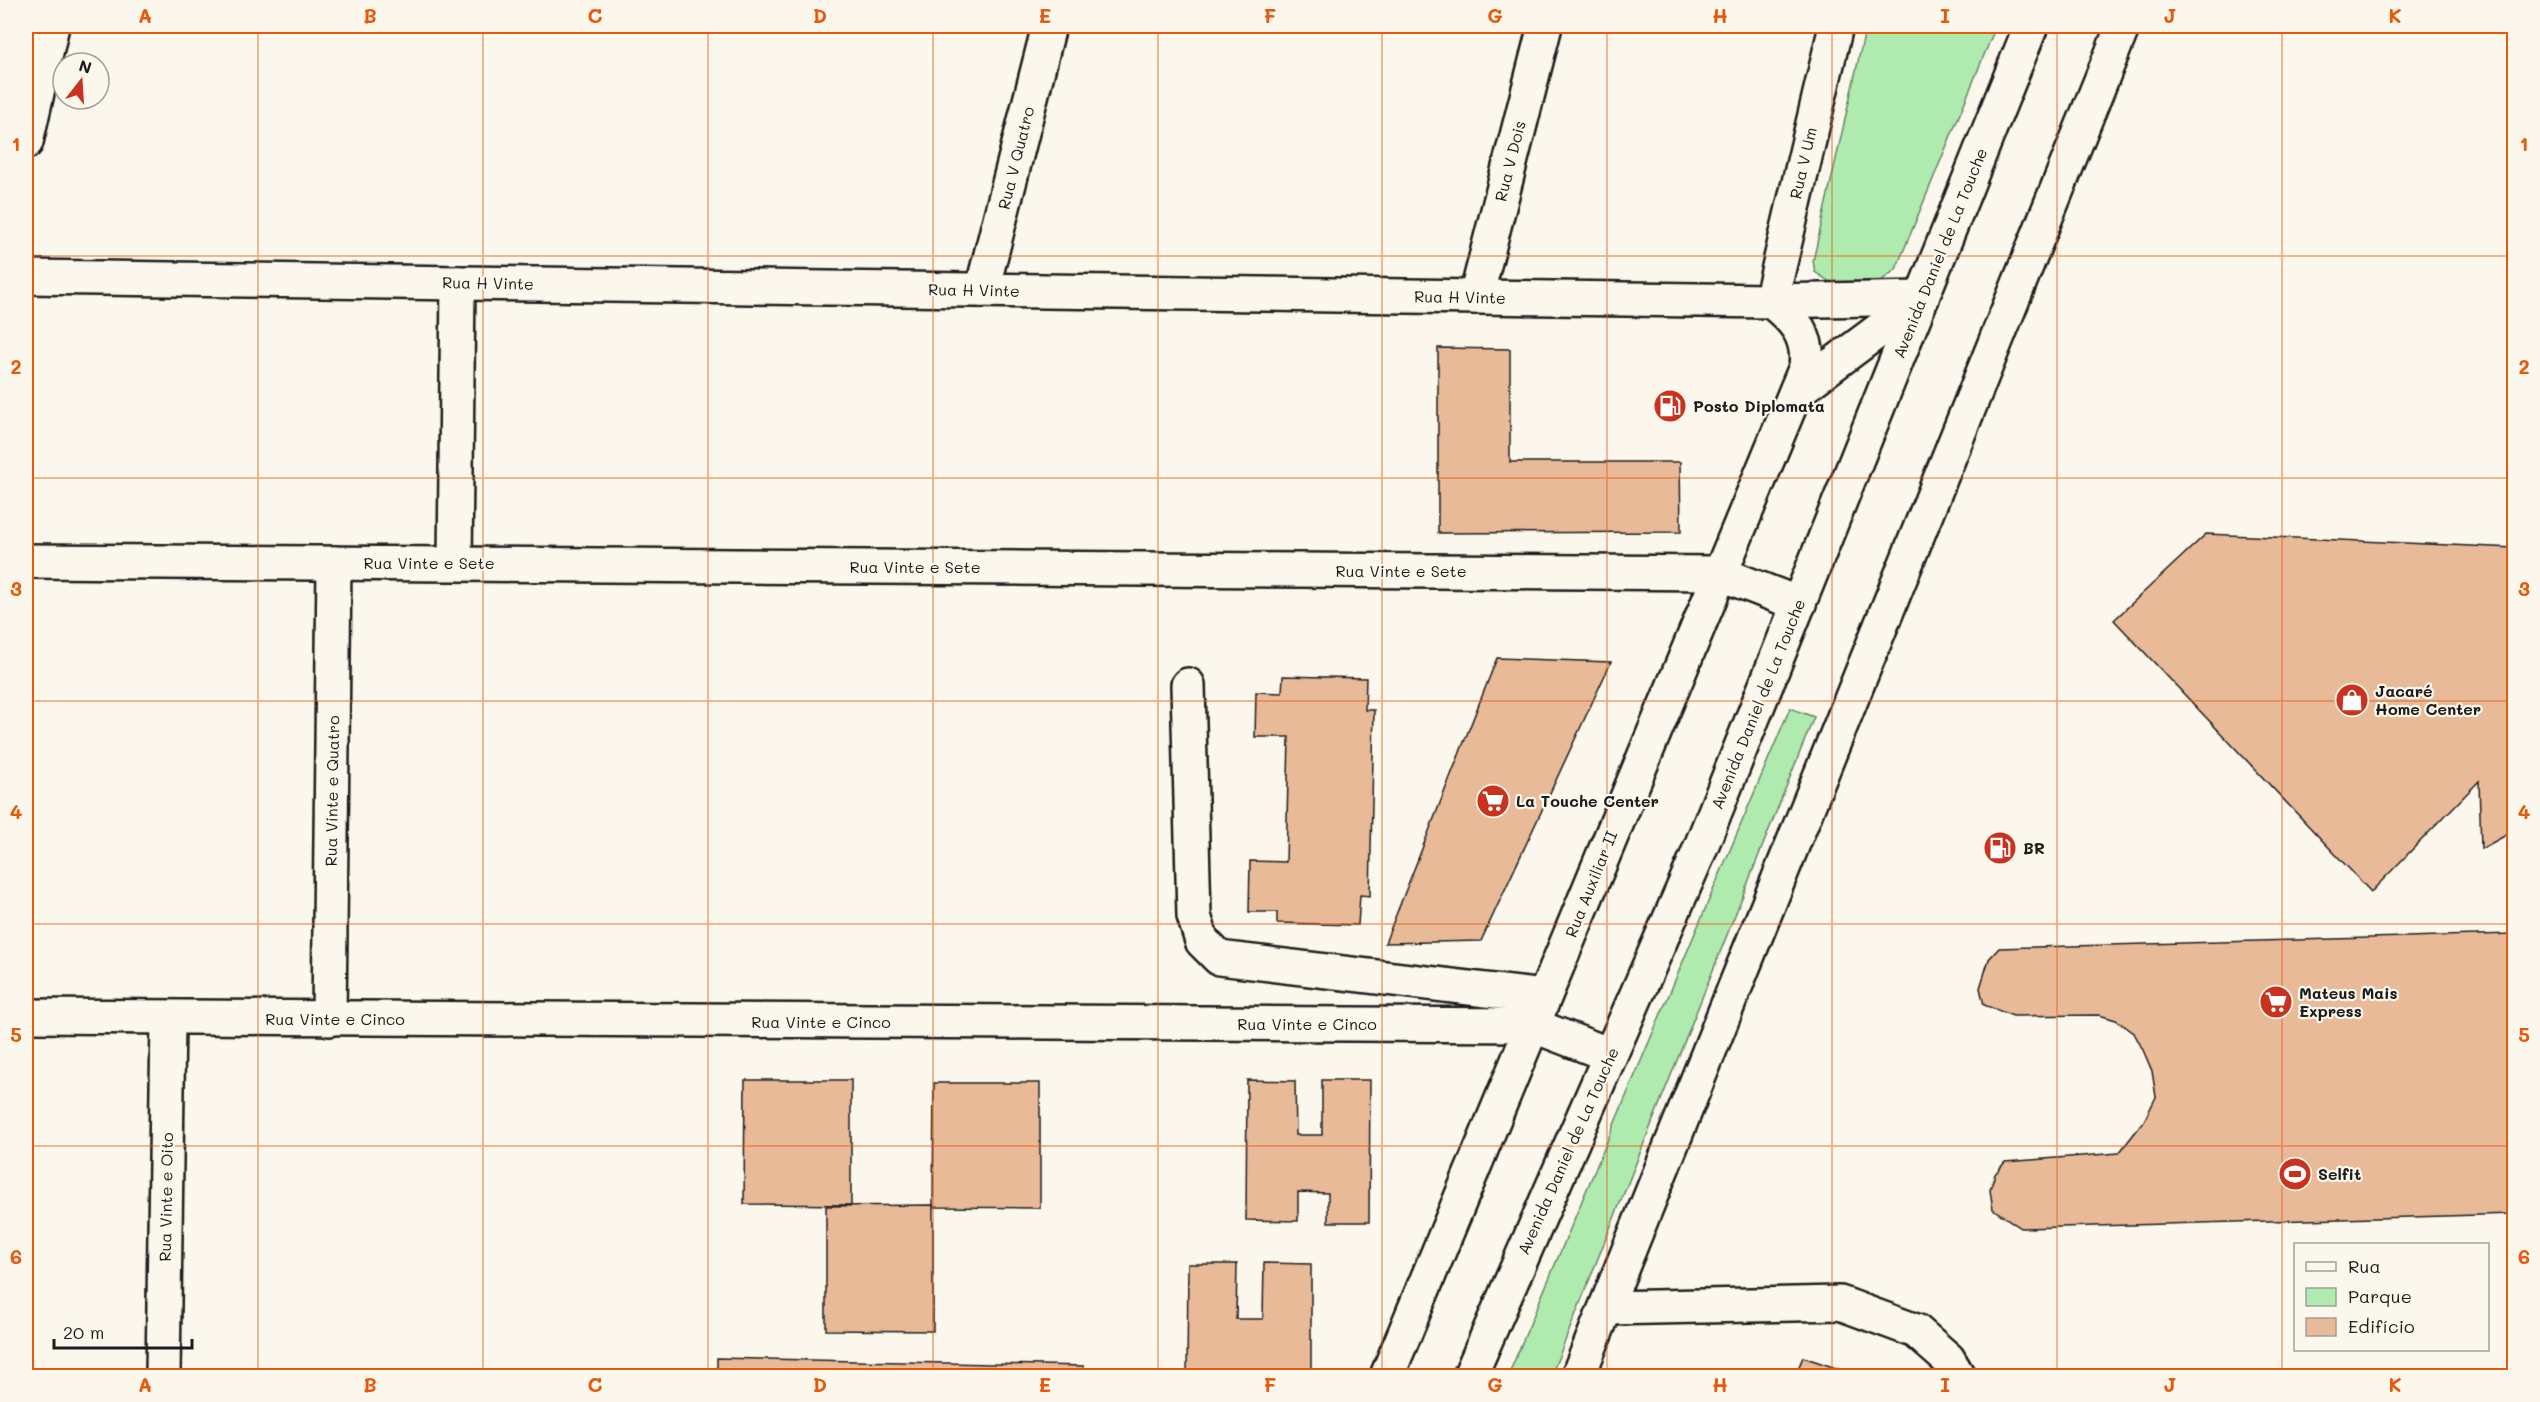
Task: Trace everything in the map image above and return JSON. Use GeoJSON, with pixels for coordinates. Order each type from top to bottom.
{"type":"FeatureCollection","features":[{"type":"Feature","properties":{"kind":"street"},"geometry":{"type":"LineString","coordinates":[[26,142],[52,26]]}},
{"type":"Feature","properties":{"kind":"street","name":"Rua V Quatro"},"geometry":{"type":"LineString","coordinates":[[982,290],[1049,26]]}},
{"type":"Feature","properties":{"kind":"street","name":"Rua V Dois"},"geometry":{"type":"LineString","coordinates":[[1476,297],[1545,26]]}},
{"type":"Feature","properties":{"kind":"street","name":"Rua V Um"},"geometry":{"type":"LineString","coordinates":[[1770,301],[1836,26]]}},
{"type":"Feature","properties":{"kind":"street","name":"Avenida Daniel de La Touche"},"geometry":{"type":"LineString","coordinates":[[1470,1377],[1696,859],[2031,26]]}},
{"type":"Feature","properties":{"kind":"street"},"geometry":{"type":"LineString","coordinates":[[1578,1377],[2123,26]]}},
{"type":"Feature","properties":{"kind":"street","name":"Rua H Vinte"},"geometry":{"type":"LineString","coordinates":[[26,277],[1770,301],[1922,298]]}},
{"type":"Feature","properties":{"kind":"street"},"geometry":{"type":"LineString","coordinates":[[455,563],[458,283]]}},
{"type":"Feature","properties":{"kind":"street"},"geometry":{"type":"LineString","coordinates":[[1796,392],[1922,298]]}},
{"type":"Feature","properties":{"kind":"street","name":"Rua Auxiliar II"},"geometry":{"type":"LineString","coordinates":[[1387,1377],[1806,367],[1806,342],[1791,317],[1770,301]]}},
{"type":"Feature","properties":{"kind":"street","name":"Rua Vinte e Sete"},"geometry":{"type":"LineString","coordinates":[[26,561],[1719,573],[1799,604]]}},
{"type":"Feature","properties":{"kind":"street","name":"Rua Vinte e Quatro"},"geometry":{"type":"LineString","coordinates":[[329,1019],[334,563]]}},
{"type":"Feature","properties":{"kind":"street"},"geometry":{"type":"LineString","coordinates":[[1188,685],[1194,916],[1202,941],[1219,958],[1538,1011]]}},
{"type":"Feature","properties":{"kind":"street","name":"Rua Vinte e Cinco"},"geometry":{"type":"LineString","coordinates":[[26,1016],[329,1019],[1538,1011],[1610,1055]]}},
{"type":"Feature","properties":{"kind":"street","name":"Rua Vinte e Oito"},"geometry":{"type":"LineString","coordinates":[[163,1377],[168,1018]]}},
{"type":"Feature","properties":{"kind":"street"},"geometry":{"type":"LineString","coordinates":[[1606,1308],[1840,1303],[1916,1331],[1947,1359],[1958,1377]]}},
{"type":"Feature","properties":{"kind":"green space"},"geometry":{"type":"Polygon","coordinates":[[[1866,26],[1996,26],[1896,269],[1881,281],[1830,282],[1815,272],[1813,261],[1866,26]]]}},
{"type":"Feature","properties":{"kind":"green space"},"geometry":{"type":"Polygon","coordinates":[[[1790,708],[1814,717],[1551,1376],[1508,1376],[1790,708]]]}},
{"type":"Feature","properties":{"kind":"building"},"geometry":{"type":"Polygon","coordinates":[[[1438,348],[1510,349],[1510,462],[1680,462],[1681,532],[1438,533],[1438,348]]]}},
{"type":"Feature","properties":{"kind":"building","name":"Jacaré Home Center"},"geometry":{"type":"Polygon","coordinates":[[[2206,534],[2514,548],[2514,792],[2510,833],[2481,849],[2479,781],[2371,892],[2114,620],[2206,534]]]}},
{"type":"Feature","properties":{"kind":"building","name":"La Touche Center"},"geometry":{"type":"Polygon","coordinates":[[[1497,658],[1611,662],[1481,941],[1385,943],[1497,658]]]}},
{"type":"Feature","properties":{"kind":"building"},"geometry":{"type":"Polygon","coordinates":[[[1283,676],[1366,678],[1365,710],[1374,710],[1370,896],[1360,895],[1358,925],[1277,923],[1277,912],[1249,912],[1250,861],[1286,862],[1289,737],[1255,737],[1256,692],[1282,693],[1283,676]]]}},
{"type":"Feature","properties":{"kind":"building"},"geometry":{"type":"Polygon","coordinates":[[[2514,934],[2514,1214],[2021,1228],[1993,1209],[1990,1190],[1995,1174],[2005,1162],[2119,1153],[2144,1121],[2156,1097],[2152,1071],[2143,1050],[2134,1033],[2116,1020],[2099,1015],[2013,1016],[1984,1005],[1980,988],[1989,959],[1999,948],[2514,934]]]}},
{"type":"Feature","properties":{"kind":"building"},"geometry":{"type":"Polygon","coordinates":[[[745,1080],[851,1080],[851,1205],[744,1204],[745,1080]]]}},
{"type":"Feature","properties":{"kind":"building"},"geometry":{"type":"Polygon","coordinates":[[[1247,1080],[1295,1081],[1296,1135],[1322,1135],[1322,1080],[1370,1080],[1369,1222],[1328,1222],[1328,1193],[1298,1192],[1298,1221],[1246,1220],[1247,1080]]]}},
{"type":"Feature","properties":{"kind":"building"},"geometry":{"type":"Polygon","coordinates":[[[934,1083],[1040,1083],[1040,1208],[933,1207],[934,1083]]]}},
{"type":"Feature","properties":{"kind":"building"},"geometry":{"type":"Polygon","coordinates":[[[933,1205],[933,1331],[826,1330],[826,1206],[933,1205]]]}},
{"type":"Feature","properties":{"kind":"building"},"geometry":{"type":"Polygon","coordinates":[[[1264,1263],[1311,1264],[1311,1376],[1187,1376],[1188,1264],[1237,1264],[1236,1319],[1263,1319],[1264,1263]]]}},
{"type":"Feature","properties":{"kind":"building"},"geometry":{"type":"Polygon","coordinates":[[[1803,1357],[1860,1376],[1795,1376],[1803,1357]]]}},
{"type":"Feature","properties":{"kind":"building"},"geometry":{"type":"Polygon","coordinates":[[[717,1358],[1084,1366],[1084,1376],[717,1376],[717,1358]]]}},
{"type":"Feature","properties":{"kind":"place","name":"Posto Diplomata"},"geometry":{"type":"Point","coordinates":[1670,406]}},
{"type":"Feature","properties":{"kind":"place","name":"Jacaré Home Center"},"geometry":{"type":"Point","coordinates":[2352,700]}},
{"type":"Feature","properties":{"kind":"place","name":"La Touche Center"},"geometry":{"type":"Point","coordinates":[1493,801]}},
{"type":"Feature","properties":{"kind":"place","name":"BR"},"geometry":{"type":"Point","coordinates":[2000,848]}},
{"type":"Feature","properties":{"kind":"place","name":"Mateus Mais Express"},"geometry":{"type":"Point","coordinates":[2276,1002]}},
{"type":"Feature","properties":{"kind":"place","name":"Selfit"},"geometry":{"type":"Point","coordinates":[2295,1174]}}]}
